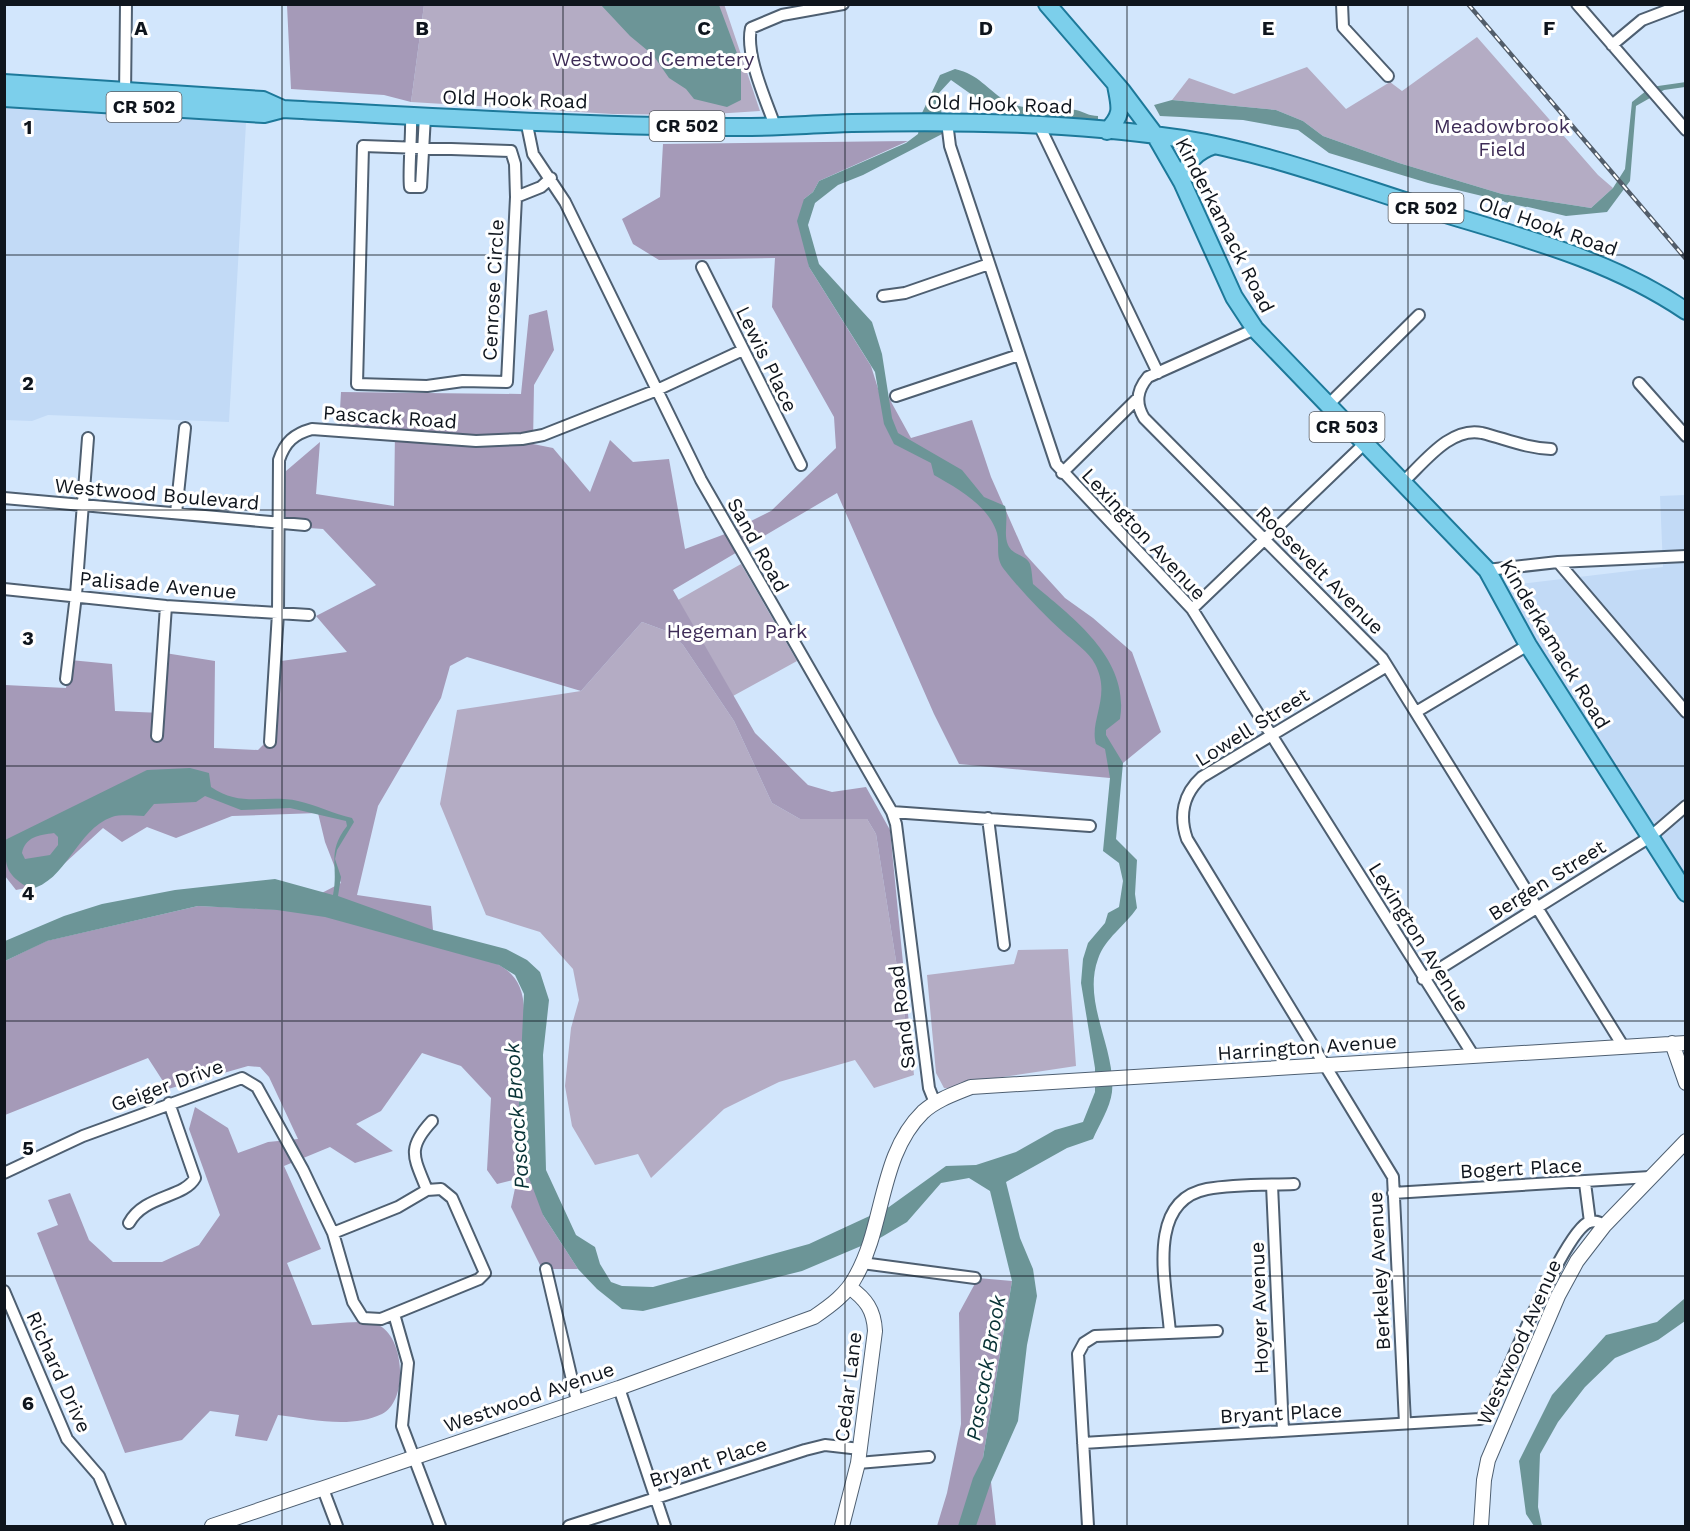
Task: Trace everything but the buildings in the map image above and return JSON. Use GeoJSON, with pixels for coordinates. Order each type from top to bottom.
{"type":"FeatureCollection","features":[{"type":"Feature","properties":{"kind":"main road","name":"Kinderkamack Road"},"geometry":{"type":"LineString","coordinates":[[1047,4],[1116,84],[1155,135],[1182,182],[1222,274],[1255,329],[1487,570],[1528,645],[1686,893]]}},
{"type":"Feature","properties":{"kind":"main road","name":"Old Hook Road"},"geometry":{"type":"LineString","coordinates":[[4,83],[125,98]]}},
{"type":"Feature","properties":{"kind":"main road"},"geometry":{"type":"LineString","coordinates":[[1107,130],[1118,120],[1120,107],[1116,84]]}},
{"type":"Feature","properties":{"kind":"main road","name":"Old Hook Road"},"geometry":{"type":"LineString","coordinates":[[4,98],[263,100],[283,109],[418,116],[733,127],[947,122],[1039,125],[1155,135],[1215,145],[1572,253],[1619,272],[1686,311]]}},
{"type":"Feature","properties":{"kind":"main road"},"geometry":{"type":"LineString","coordinates":[[1182,182],[1191,159],[1201,150],[1215,145]]}},
{"type":"Feature","properties":{"kind":"street"},"geometry":{"type":"LineString","coordinates":[[125,98],[126,4]]}},
{"type":"Feature","properties":{"kind":"street"},"geometry":{"type":"LineString","coordinates":[[775,126],[750,44],[752,28],[782,15],[843,4]]}},
{"type":"Feature","properties":{"kind":"street"},"geometry":{"type":"LineString","coordinates":[[1342,4],[1343,27],[1388,76]]}},
{"type":"Feature","properties":{"kind":"street"},"geometry":{"type":"LineString","coordinates":[[1577,4],[1686,130]]}},
{"type":"Feature","properties":{"kind":"street"},"geometry":{"type":"LineString","coordinates":[[1612,45],[1642,20],[1684,4]]}},
{"type":"Feature","properties":{"kind":"street"},"geometry":{"type":"LineString","coordinates":[[417,147],[418,116]]}},
{"type":"Feature","properties":{"kind":"street","name":"Sand Road"},"geometry":{"type":"LineString","coordinates":[[526,120],[533,154],[566,202],[657,390],[728,528],[892,812],[896,824],[929,1088],[935,1103]]}},
{"type":"Feature","properties":{"kind":"street","name":"Lexington Avenue"},"geometry":{"type":"LineString","coordinates":[[947,122],[950,146],[1051,454],[1062,473],[1192,609],[1473,1055]]}},
{"type":"Feature","properties":{"kind":"street"},"geometry":{"type":"LineString","coordinates":[[1039,125],[1158,372]]}},
{"type":"Feature","properties":{"kind":"street","name":"Cenrose Circle"},"geometry":{"type":"LineString","coordinates":[[363,146],[417,147],[511,151],[515,164],[516,197],[507,382],[464,381],[427,386],[357,384],[363,146]]}},
{"type":"Feature","properties":{"kind":"street"},"geometry":{"type":"LineString","coordinates":[[516,197],[541,187],[551,178]]}},
{"type":"Feature","properties":{"kind":"street"},"geometry":{"type":"LineString","coordinates":[[883,296],[905,293],[989,264]]}},
{"type":"Feature","properties":{"kind":"street","name":"Lewis Place"},"geometry":{"type":"LineString","coordinates":[[702,267],[801,465]]}},
{"type":"Feature","properties":{"kind":"street"},"geometry":{"type":"LineString","coordinates":[[1327,406],[1419,315]]}},
{"type":"Feature","properties":{"kind":"street"},"geometry":{"type":"LineString","coordinates":[[1062,473],[1138,398],[1143,383],[1158,372],[1255,329]]}},
{"type":"Feature","properties":{"kind":"street","name":"Pascack Road"},"geometry":{"type":"LineString","coordinates":[[270,742],[278,613],[279,460],[283,448],[300,432],[312,429],[476,441],[522,439],[543,435],[657,390],[743,350]]}},
{"type":"Feature","properties":{"kind":"street"},"geometry":{"type":"LineString","coordinates":[[896,396],[1019,355]]}},
{"type":"Feature","properties":{"kind":"street"},"geometry":{"type":"LineString","coordinates":[[1639,383],[1686,436]]}},
{"type":"Feature","properties":{"kind":"street","name":"Roosevelt Avenue"},"geometry":{"type":"LineString","coordinates":[[1138,398],[1144,418],[1382,658],[1623,1046]]}},
{"type":"Feature","properties":{"kind":"street"},"geometry":{"type":"LineString","coordinates":[[176,513],[185,428]]}},
{"type":"Feature","properties":{"kind":"street"},"geometry":{"type":"LineString","coordinates":[[1402,483],[1447,441],[1465,434],[1480,433],[1527,448],[1551,449]]}},
{"type":"Feature","properties":{"kind":"street"},"geometry":{"type":"LineString","coordinates":[[66,679],[76,595],[88,438]]}},
{"type":"Feature","properties":{"kind":"street"},"geometry":{"type":"LineString","coordinates":[[1192,609],[1364,444]]}},
{"type":"Feature","properties":{"kind":"street","name":"Westwood Boulevard"},"geometry":{"type":"LineString","coordinates":[[4,498],[305,525]]}},
{"type":"Feature","properties":{"kind":"street"},"geometry":{"type":"LineString","coordinates":[[1487,570],[1558,562],[1686,556]]}},
{"type":"Feature","properties":{"kind":"street"},"geometry":{"type":"LineString","coordinates":[[1558,562],[1686,712]]}},
{"type":"Feature","properties":{"kind":"street","name":"Palisade Avenue"},"geometry":{"type":"LineString","coordinates":[[4,590],[76,595],[166,606],[309,615]]}},
{"type":"Feature","properties":{"kind":"street"},"geometry":{"type":"LineString","coordinates":[[158,736],[166,606]]}},
{"type":"Feature","properties":{"kind":"street"},"geometry":{"type":"LineString","coordinates":[[1416,712],[1528,645]]}},
{"type":"Feature","properties":{"kind":"street","name":"Lowell Street"},"geometry":{"type":"LineString","coordinates":[[1192,848],[1183,828],[1182,818],[1186,798],[1202,777],[1387,666]]}},
{"type":"Feature","properties":{"kind":"street","name":"Bergen Street"},"geometry":{"type":"LineString","coordinates":[[1423,979],[1650,837],[1686,807]]}},
{"type":"Feature","properties":{"kind":"street"},"geometry":{"type":"LineString","coordinates":[[892,812],[1090,826]]}},
{"type":"Feature","properties":{"kind":"street"},"geometry":{"type":"LineString","coordinates":[[988,818],[1004,945]]}},
{"type":"Feature","properties":{"kind":"street","name":"Berkeley Avenue"},"geometry":{"type":"LineString","coordinates":[[1192,848],[1327,1066],[1392,1178],[1405,1423]]}},
{"type":"Feature","properties":{"kind":"street"},"geometry":{"type":"LineString","coordinates":[[1679,1043],[1686,1083]]}},
{"type":"Feature","properties":{"kind":"street","name":"Harrington Avenue"},"geometry":{"type":"LineString","coordinates":[[935,1103],[954,1094],[982,1086],[1679,1043]]}},
{"type":"Feature","properties":{"kind":"street","name":"Geiger Drive"},"geometry":{"type":"LineString","coordinates":[[4,1173],[82,1136],[169,1103],[229,1085],[242,1078],[253,1084],[303,1170],[333,1233],[357,1311],[363,1318],[372,1320],[394,1314],[479,1279],[485,1273],[452,1198],[441,1189],[427,1190]]}},
{"type":"Feature","properties":{"kind":"street"},"geometry":{"type":"LineString","coordinates":[[129,1223],[140,1208],[189,1185],[195,1178],[194,1168],[169,1103]]}},
{"type":"Feature","properties":{"kind":"street"},"geometry":{"type":"LineString","coordinates":[[849,1287],[868,1247],[896,1156],[907,1132],[935,1103]]}},
{"type":"Feature","properties":{"kind":"street"},"geometry":{"type":"LineString","coordinates":[[333,1233],[398,1207],[427,1190],[413,1150],[418,1136],[432,1121]]}},
{"type":"Feature","properties":{"kind":"street","name":"Westwood Avenue"},"geometry":{"type":"LineString","coordinates":[[1481,1527],[1484,1480],[1493,1450],[1566,1278],[1604,1226],[1686,1141]]}},
{"type":"Feature","properties":{"kind":"street","name":"Bogert Place"},"geometry":{"type":"LineString","coordinates":[[1393,1193],[1585,1183],[1650,1177]]}},
{"type":"Feature","properties":{"kind":"street"},"geometry":{"type":"LineString","coordinates":[[1585,1183],[1590,1222],[1595,1221],[1604,1226]]}},
{"type":"Feature","properties":{"kind":"street"},"geometry":{"type":"LineString","coordinates":[[1170,1333],[1164,1241],[1173,1212],[1188,1197],[1208,1189],[1294,1184]]}},
{"type":"Feature","properties":{"kind":"street","name":"Hoyer Avenue"},"geometry":{"type":"LineString","coordinates":[[1272,1185],[1283,1431]]}},
{"type":"Feature","properties":{"kind":"street","name":"Bryant Place"},"geometry":{"type":"LineString","coordinates":[[1083,1443],[1480,1419],[1490,1410],[1567,1245],[1590,1222]]}},
{"type":"Feature","properties":{"kind":"street"},"geometry":{"type":"LineString","coordinates":[[862,1263],[975,1278]]}},
{"type":"Feature","properties":{"kind":"street"},"geometry":{"type":"LineString","coordinates":[[546,1269],[577,1401]]}},
{"type":"Feature","properties":{"kind":"street","name":"Westwood Avenue"},"geometry":{"type":"LineString","coordinates":[[212,1527],[619,1388],[814,1317],[849,1287]]}},
{"type":"Feature","properties":{"kind":"street","name":"Cedar Lane"},"geometry":{"type":"LineString","coordinates":[[842,1527],[858,1463],[875,1331],[872,1310],[862,1296],[849,1287]]}},
{"type":"Feature","properties":{"kind":"street","name":"Richard Drive"},"geometry":{"type":"LineString","coordinates":[[4,1291],[67,1439],[99,1476],[120,1527]]}},
{"type":"Feature","properties":{"kind":"street"},"geometry":{"type":"LineString","coordinates":[[394,1314],[408,1363],[402,1426],[440,1527]]}},
{"type":"Feature","properties":{"kind":"street"},"geometry":{"type":"LineString","coordinates":[[1088,1527],[1078,1354],[1084,1342],[1095,1336],[1217,1331]]}},
{"type":"Feature","properties":{"kind":"street"},"geometry":{"type":"LineString","coordinates":[[619,1388],[664,1527]]}},
{"type":"Feature","properties":{"kind":"street","name":"Bryant Place"},"geometry":{"type":"LineString","coordinates":[[569,1527],[825,1445],[860,1449]]}},
{"type":"Feature","properties":{"kind":"street"},"geometry":{"type":"LineString","coordinates":[[858,1463],[929,1457]]}},
{"type":"Feature","properties":{"kind":"street"},"geometry":{"type":"LineString","coordinates":[[323,1489],[337,1527]]}},
{"type":"Feature","properties":{"kind":"shaded area"},"geometry":{"type":"Polygon","coordinates":[[[287,5],[424,5],[411,102],[384,95],[291,89],[287,5]]]}},
{"type":"Feature","properties":{"kind":"shaded area"},"geometry":{"type":"Polygon","coordinates":[[[601,5],[719,5],[741,64],[741,100],[727,107],[694,99],[686,89],[669,78],[653,55],[630,36],[601,5]]]}},
{"type":"Feature","properties":{"kind":"shaded area"},"geometry":{"type":"Polygon","coordinates":[[[955,69],[977,78],[1014,105],[1076,110],[1098,116],[1098,125],[1015,118],[992,109],[951,80],[939,93],[944,133],[863,175],[838,185],[815,203],[808,225],[819,264],[872,322],[882,354],[892,418],[898,433],[962,470],[984,497],[1005,506],[1008,545],[1030,564],[1033,584],[1081,626],[1107,659],[1116,677],[1121,697],[1120,719],[1106,730],[1106,735],[1123,763],[1116,839],[1137,860],[1135,894],[1137,908],[1105,945],[1098,959],[1094,976],[1096,1009],[1112,1075],[1112,1092],[1107,1110],[1093,1139],[1067,1148],[1006,1182],[1020,1238],[1033,1269],[1037,1296],[1027,1345],[1018,1421],[991,1482],[976,1526],[958,1526],[973,1478],[983,1458],[1012,1281],[990,1191],[969,1178],[941,1183],[907,1222],[880,1238],[802,1271],[643,1311],[622,1309],[597,1289],[578,1269],[543,1215],[517,1146],[524,994],[515,975],[499,965],[325,917],[277,910],[198,906],[47,941],[5,961],[5,941],[64,916],[102,904],[175,890],[275,879],[333,895],[335,852],[347,826],[346,821],[290,808],[241,810],[205,796],[196,802],[154,804],[144,816],[112,817],[89,833],[53,877],[30,889],[16,879],[8,869],[5,840],[147,770],[190,768],[209,773],[211,787],[233,797],[287,799],[352,818],[354,822],[337,850],[335,859],[341,877],[338,896],[433,930],[506,949],[527,960],[540,972],[549,1000],[543,1055],[546,1170],[576,1235],[595,1247],[600,1264],[611,1282],[622,1286],[653,1287],[809,1244],[889,1207],[946,1166],[976,1165],[1016,1152],[1055,1130],[1083,1122],[1095,1092],[1095,1068],[1081,983],[1083,959],[1088,943],[1105,923],[1108,913],[1119,907],[1123,881],[1119,863],[1103,851],[1110,778],[1105,749],[1096,744],[1095,735],[1101,697],[1100,676],[1089,655],[1055,625],[1003,568],[998,555],[997,533],[993,523],[980,506],[934,475],[931,463],[894,444],[884,424],[875,372],[809,267],[797,221],[804,199],[813,192],[819,181],[906,143],[918,134],[922,113],[940,75],[955,69]],[[54,833],[29,840],[22,853],[25,859],[50,855],[58,845],[58,837],[54,833]]]}},
{"type":"Feature","properties":{"kind":"shaded area"},"geometry":{"type":"Polygon","coordinates":[[[1686,82],[1685,87],[1664,90],[1636,106],[1630,181],[1607,212],[1566,216],[1428,183],[1329,153],[1298,130],[1243,120],[1160,116],[1154,105],[1172,100],[1276,110],[1303,121],[1323,136],[1399,163],[1502,194],[1591,208],[1613,188],[1625,169],[1632,102],[1651,87],[1686,82]]]}},
{"type":"Feature","properties":{"kind":"shaded area"},"geometry":{"type":"Polygon","coordinates":[[[5,105],[246,123],[229,422],[48,415],[32,421],[5,420],[5,105]]]}},
{"type":"Feature","properties":{"kind":"shaded area"},"geometry":{"type":"Polygon","coordinates":[[[908,141],[819,181],[813,192],[804,199],[809,267],[871,366],[881,398],[884,389],[911,438],[972,420],[991,477],[1025,554],[1065,598],[1093,618],[1132,652],[1161,732],[1123,763],[1110,778],[959,764],[934,714],[837,493],[673,590],[755,733],[808,785],[832,792],[866,787],[890,830],[914,1075],[876,834],[867,819],[800,819],[772,803],[734,721],[683,645],[669,632],[642,622],[581,691],[467,657],[450,666],[441,698],[378,806],[357,895],[431,906],[433,930],[443,948],[488,960],[501,966],[518,984],[523,998],[543,1215],[578,1269],[542,1269],[511,1207],[517,1179],[497,1184],[487,1170],[491,1098],[461,1066],[422,1053],[381,1111],[356,1124],[393,1151],[355,1163],[330,1147],[284,1166],[321,1249],[287,1263],[312,1325],[362,1322],[376,1324],[386,1330],[398,1353],[400,1368],[397,1396],[391,1407],[370,1419],[344,1422],[278,1415],[267,1441],[235,1436],[239,1415],[210,1411],[182,1440],[125,1453],[37,1233],[58,1225],[48,1200],[70,1193],[89,1240],[113,1262],[162,1262],[199,1245],[220,1215],[189,1129],[195,1107],[228,1128],[238,1153],[268,1142],[298,1139],[269,1077],[260,1067],[248,1066],[168,1089],[148,1058],[5,1115],[5,961],[46,941],[198,906],[289,910],[341,883],[325,842],[318,813],[232,816],[176,838],[147,827],[122,842],[103,828],[41,885],[16,890],[5,876],[5,685],[66,688],[70,660],[112,664],[115,711],[162,713],[165,653],[215,661],[214,748],[258,750],[276,732],[281,661],[347,652],[316,616],[376,585],[323,529],[280,526],[286,471],[320,442],[316,494],[394,506],[395,431],[339,427],[341,392],[521,394],[529,315],[547,310],[554,350],[534,385],[533,444],[553,448],[590,492],[610,440],[633,462],[669,459],[685,549],[725,534],[771,511],[836,448],[834,417],[772,307],[775,258],[659,260],[633,244],[622,219],[660,197],[663,144],[908,141]]]}},
{"type":"Feature","properties":{"kind":"shaded area"},"geometry":{"type":"Polygon","coordinates":[[[1685,495],[1685,891],[1495,587],[1663,567],[1660,496],[1685,495]]]}},
{"type":"Feature","properties":{"kind":"shaded area"},"geometry":{"type":"Polygon","coordinates":[[[978,1278],[1012,1281],[983,1458],[991,1482],[996,1526],[937,1526],[947,1493],[961,1424],[959,1313],[978,1278]]]}},
{"type":"Feature","properties":{"kind":"shaded area"},"geometry":{"type":"Polygon","coordinates":[[[1685,1294],[1685,1321],[1658,1340],[1615,1358],[1585,1387],[1558,1422],[1540,1454],[1538,1507],[1542,1526],[1534,1526],[1526,1514],[1519,1461],[1552,1395],[1606,1335],[1657,1322],[1684,1299],[1685,1294]]]}},
{"type":"Feature","properties":{"kind":"green space","name":"Westwood Cemetery"},"geometry":{"type":"Polygon","coordinates":[[[724,4],[760,111],[698,115],[613,114],[411,102],[424,5],[724,4]]]}},
{"type":"Feature","properties":{"kind":"green space","name":"Meadowbrook Field"},"geometry":{"type":"Polygon","coordinates":[[[1477,37],[1598,175],[1613,188],[1591,208],[1502,194],[1399,163],[1323,136],[1303,121],[1276,110],[1172,100],[1189,78],[1234,94],[1307,67],[1346,109],[1390,82],[1402,91],[1477,37]]]}},
{"type":"Feature","properties":{"kind":"green space","name":"Hegeman Park"},"geometry":{"type":"Polygon","coordinates":[[[741,564],[797,661],[733,696],[678,600],[741,564]]]}},
{"type":"Feature","properties":{"kind":"green space"},"geometry":{"type":"Polygon","coordinates":[[[642,622],[669,632],[683,645],[734,721],[772,803],[800,819],[867,819],[876,834],[914,1075],[874,1088],[855,1060],[779,1082],[724,1109],[651,1178],[638,1154],[595,1165],[572,1126],[565,1086],[571,1028],[579,1000],[573,969],[540,932],[486,915],[440,804],[457,710],[581,691],[642,622]]]}},
{"type":"Feature","properties":{"kind":"green space"},"geometry":{"type":"Polygon","coordinates":[[[1068,949],[1076,1066],[962,1083],[951,1089],[944,1088],[936,1073],[927,975],[1014,964],[1018,950],[1068,949]]]}},
{"type":"Feature","properties":{"kind":"waterway"},"geometry":{"type":"LineString","coordinates":[[1505,201],[1526,206]]}},
{"type":"Feature","properties":{"kind":"railway"},"geometry":{"type":"LineString","coordinates":[[1468,4],[1686,259]]}},
{"type":"Feature","properties":{"kind":"water label","name":"Pascack Brook"},"geometry":{"type":"Point","coordinates":[517,1116]}},
{"type":"Feature","properties":{"kind":"water label","name":"Pascack Brook"},"geometry":{"type":"Point","coordinates":[986,1368]}}]}
